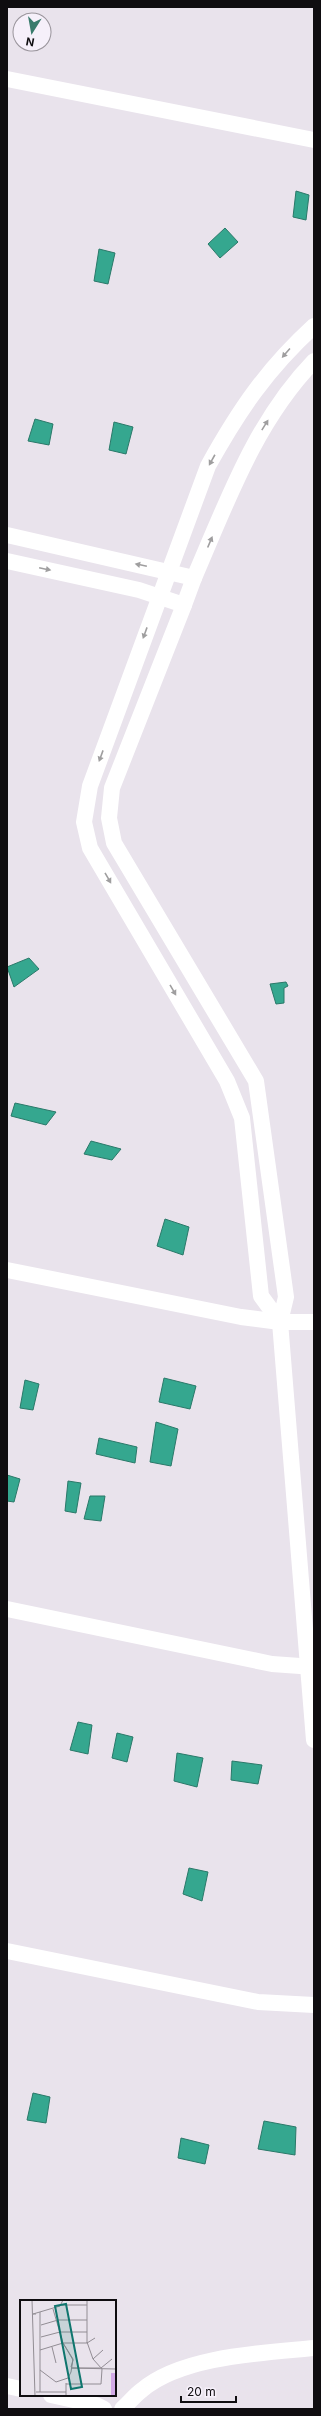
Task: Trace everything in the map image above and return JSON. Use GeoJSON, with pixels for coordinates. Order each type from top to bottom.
{"type":"FeatureCollection","features":[{"type":"Feature","properties":{"kind":"street"},"geometry":{"type":"LineString","coordinates":[[7,79],[314,140]]}},
{"type":"Feature","properties":{"kind":"street"},"geometry":{"type":"LineString","coordinates":[[280,1322],[261,1296],[246,1145],[239,1111],[227,1081],[90,848],[84,822],[90,786],[208,466],[236,416],[266,375],[290,348],[314,326]]}},
{"type":"Feature","properties":{"kind":"street"},"geometry":{"type":"LineString","coordinates":[[314,361],[284,396],[262,430],[239,473],[194,578],[112,788],[109,818],[114,843],[256,1081],[286,1297],[280,1322],[310,1668],[314,1740]]}},
{"type":"Feature","properties":{"kind":"street"},"geometry":{"type":"LineString","coordinates":[[7,536],[169,571],[194,578]]}},
{"type":"Feature","properties":{"kind":"street"},"geometry":{"type":"LineString","coordinates":[[7,561],[140,590],[184,605]]}},
{"type":"Feature","properties":{"kind":"street"},"geometry":{"type":"LineString","coordinates":[[7,1270],[241,1317],[280,1322],[314,1322]]}},
{"type":"Feature","properties":{"kind":"street"},"geometry":{"type":"LineString","coordinates":[[7,1610],[272,1664],[310,1668]]}},
{"type":"Feature","properties":{"kind":"street"},"geometry":{"type":"LineString","coordinates":[[7,1951],[258,2002],[314,2006]]}},
{"type":"Feature","properties":{"kind":"street"},"geometry":{"type":"LineString","coordinates":[[122,2409],[142,2389],[177,2369],[244,2354],[314,2348]]}},
{"type":"Feature","properties":{"kind":"street"},"geometry":{"type":"LineString","coordinates":[[7,2386],[20,2389]]}},
{"type":"Feature","properties":{"kind":"street"},"geometry":{"type":"LineString","coordinates":[[56,2396],[96,2405],[104,2409]]}},
{"type":"Feature","properties":{"kind":"shaded area"},"geometry":{"type":"Polygon","coordinates":[[[296,191],[309,195],[306,220],[293,217],[296,191]]]}},
{"type":"Feature","properties":{"kind":"shaded area"},"geometry":{"type":"Polygon","coordinates":[[[225,228],[238,242],[220,258],[208,244],[225,228]]]}},
{"type":"Feature","properties":{"kind":"shaded area"},"geometry":{"type":"Polygon","coordinates":[[[99,249],[115,253],[108,284],[94,281],[99,249]]]}},
{"type":"Feature","properties":{"kind":"shaded area"},"geometry":{"type":"Polygon","coordinates":[[[35,419],[53,424],[49,445],[28,441],[35,419]]]}},
{"type":"Feature","properties":{"kind":"shaded area"},"geometry":{"type":"Polygon","coordinates":[[[114,422],[133,427],[126,454],[109,450],[114,422]]]}},
{"type":"Feature","properties":{"kind":"shaded area"},"geometry":{"type":"Polygon","coordinates":[[[29,958],[39,969],[14,987],[7,967],[29,958]]]}},
{"type":"Feature","properties":{"kind":"shaded area"},"geometry":{"type":"Polygon","coordinates":[[[286,982],[288,986],[284,988],[284,1003],[276,1004],[270,984],[286,982]]]}},
{"type":"Feature","properties":{"kind":"shaded area"},"geometry":{"type":"Polygon","coordinates":[[[15,1103],[56,1112],[46,1125],[11,1116],[15,1103]]]}},
{"type":"Feature","properties":{"kind":"shaded area"},"geometry":{"type":"Polygon","coordinates":[[[91,1141],[121,1149],[112,1160],[84,1154],[91,1141]]]}},
{"type":"Feature","properties":{"kind":"shaded area"},"geometry":{"type":"Polygon","coordinates":[[[165,1219],[189,1227],[183,1255],[157,1246],[165,1219]]]}},
{"type":"Feature","properties":{"kind":"shaded area"},"geometry":{"type":"Polygon","coordinates":[[[164,1378],[196,1386],[190,1409],[159,1402],[164,1378]]]}},
{"type":"Feature","properties":{"kind":"shaded area"},"geometry":{"type":"Polygon","coordinates":[[[25,1380],[39,1384],[33,1410],[20,1408],[25,1380]]]}},
{"type":"Feature","properties":{"kind":"shaded area"},"geometry":{"type":"Polygon","coordinates":[[[156,1422],[178,1429],[171,1466],[150,1462],[156,1422]]]}},
{"type":"Feature","properties":{"kind":"shaded area"},"geometry":{"type":"Polygon","coordinates":[[[99,1438],[137,1447],[135,1463],[96,1454],[99,1438]]]}},
{"type":"Feature","properties":{"kind":"shaded area"},"geometry":{"type":"Polygon","coordinates":[[[7,1475],[20,1479],[14,1502],[7,1501],[7,1475]]]}},
{"type":"Feature","properties":{"kind":"shaded area"},"geometry":{"type":"Polygon","coordinates":[[[68,1481],[81,1483],[76,1513],[65,1511],[68,1481]]]}},
{"type":"Feature","properties":{"kind":"shaded area"},"geometry":{"type":"Polygon","coordinates":[[[90,1496],[105,1496],[101,1521],[84,1519],[90,1496]]]}},
{"type":"Feature","properties":{"kind":"shaded area"},"geometry":{"type":"Polygon","coordinates":[[[78,1722],[92,1725],[88,1754],[70,1750],[78,1722]]]}},
{"type":"Feature","properties":{"kind":"shaded area"},"geometry":{"type":"Polygon","coordinates":[[[117,1733],[133,1737],[127,1762],[112,1758],[117,1733]]]}},
{"type":"Feature","properties":{"kind":"shaded area"},"geometry":{"type":"Polygon","coordinates":[[[177,1753],[203,1758],[197,1787],[174,1781],[177,1753]]]}},
{"type":"Feature","properties":{"kind":"shaded area"},"geometry":{"type":"Polygon","coordinates":[[[232,1761],[262,1765],[258,1784],[231,1780],[232,1761]]]}},
{"type":"Feature","properties":{"kind":"shaded area"},"geometry":{"type":"Polygon","coordinates":[[[189,1868],[208,1872],[202,1901],[183,1894],[189,1868]]]}},
{"type":"Feature","properties":{"kind":"shaded area"},"geometry":{"type":"Polygon","coordinates":[[[33,2093],[50,2097],[46,2123],[27,2120],[33,2093]]]}},
{"type":"Feature","properties":{"kind":"shaded area"},"geometry":{"type":"Polygon","coordinates":[[[264,2121],[296,2127],[295,2155],[258,2149],[264,2121]]]}},
{"type":"Feature","properties":{"kind":"shaded area"},"geometry":{"type":"Polygon","coordinates":[[[181,2138],[209,2145],[205,2164],[178,2158],[181,2138]]]}}]}
